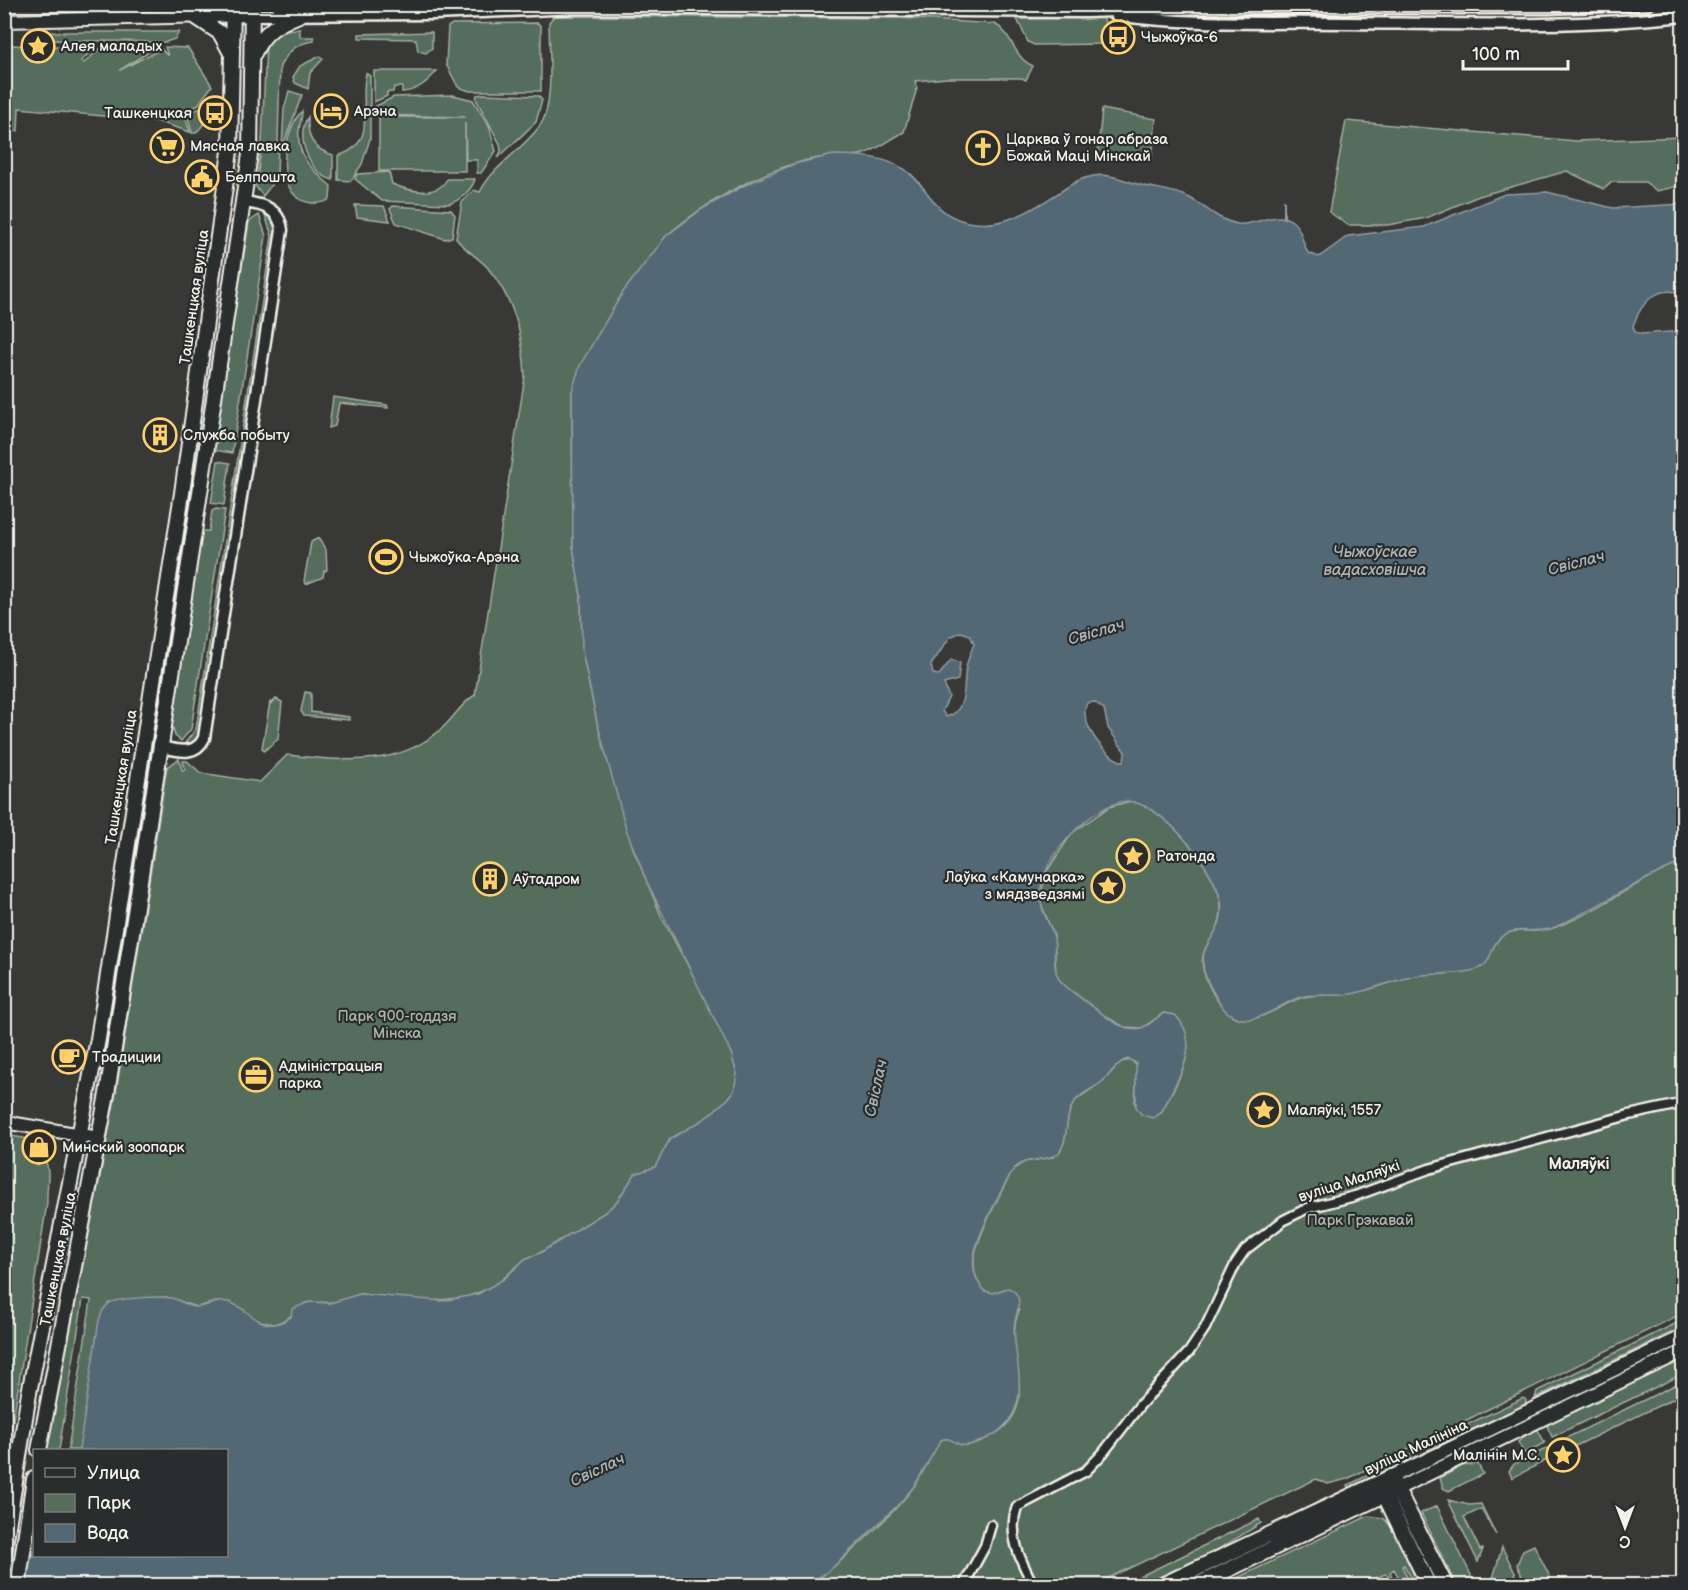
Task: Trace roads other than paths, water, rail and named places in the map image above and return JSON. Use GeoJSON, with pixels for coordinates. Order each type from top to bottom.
{"type":"FeatureCollection","features":[{"type":"Feature","properties":{"kind":"main road"},"geometry":{"type":"LineString","coordinates":[[192,15],[207,4]]}},
{"type":"Feature","properties":{"kind":"main road"},"geometry":{"type":"LineString","coordinates":[[278,4],[299,15]]}},
{"type":"Feature","properties":{"kind":"main road","name":"Ташкенцкая вуліца"},"geometry":{"type":"LineString","coordinates":[[5,1547],[29,1393],[98,1039],[225,200],[230,151],[233,10]]}},
{"type":"Feature","properties":{"kind":"main road"},"geometry":{"type":"LineString","coordinates":[[4,21],[192,15],[252,10]]}},
{"type":"Feature","properties":{"kind":"main road","name":"Ташкенцкая вуліца"},"geometry":{"type":"LineString","coordinates":[[39,1449],[99,1138],[243,202],[251,141],[252,10]]}},
{"type":"Feature","properties":{"kind":"main road"},"geometry":{"type":"LineString","coordinates":[[192,15],[220,33],[233,58]]}},
{"type":"Feature","properties":{"kind":"main road"},"geometry":{"type":"LineString","coordinates":[[251,59],[266,33],[275,25],[299,15]]}},
{"type":"Feature","properties":{"kind":"main road"},"geometry":{"type":"LineString","coordinates":[[225,200],[243,202]]}},
{"type":"Feature","properties":{"kind":"main road"},"geometry":{"type":"LineString","coordinates":[[142,744],[160,747]]}},
{"type":"Feature","properties":{"kind":"main road"},"geometry":{"type":"LineString","coordinates":[[4,1122],[99,1138]]}},
{"type":"Feature","properties":{"kind":"main road","name":"вуліца Малініна"},"geometry":{"type":"LineString","coordinates":[[1194,1586],[1683,1336]]}},
{"type":"Feature","properties":{"kind":"main road","name":"вуліца Малініна"},"geometry":{"type":"LineString","coordinates":[[1160,1586],[1388,1486],[1683,1351]]}},
{"type":"Feature","properties":{"kind":"main road"},"geometry":{"type":"LineString","coordinates":[[18,1586],[33,1486]]}},
{"type":"Feature","properties":{"kind":"main road"},"geometry":{"type":"LineString","coordinates":[[1388,1486],[1428,1586]]}},
{"type":"Feature","properties":{"kind":"main road"},"geometry":{"type":"LineString","coordinates":[[1388,1486],[1446,1586]]}},
{"type":"Feature","properties":{"kind":"street"},"geometry":{"type":"LineString","coordinates":[[252,10],[299,15],[434,9],[577,8],[1086,12],[1185,6],[1547,8],[1648,4]]}},
{"type":"Feature","properties":{"kind":"street"},"geometry":{"type":"LineString","coordinates":[[1185,6],[1186,21]]}},
{"type":"Feature","properties":{"kind":"street"},"geometry":{"type":"LineString","coordinates":[[1086,12],[1186,21],[1546,23],[1683,16]]}},
{"type":"Feature","properties":{"kind":"street"},"geometry":{"type":"LineString","coordinates":[[160,747],[192,751],[200,746],[204,738],[232,570],[282,230],[279,218],[268,208],[243,202]]}},
{"type":"Feature","properties":{"kind":"street","name":"вуліца Маляўкі"},"geometry":{"type":"LineString","coordinates":[[1034,1586],[1018,1555],[1015,1542],[1017,1507],[1086,1471],[1103,1453],[1140,1405],[1189,1352],[1205,1328],[1236,1263],[1268,1231],[1308,1208],[1355,1196],[1430,1169],[1629,1115],[1683,1103]]}},
{"type":"Feature","properties":{"kind":"street"},"geometry":{"type":"LineString","coordinates":[[963,1586],[985,1546],[991,1525]]}},
{"type":"Feature","properties":{"kind":"water","name":"Чыжоўскае вадасховішча"},"geometry":{"type":"Polygon","coordinates":[[[833,155],[860,156],[887,161],[904,169],[913,176],[943,211],[952,216],[972,223],[994,223],[1040,205],[1079,180],[1100,175],[1116,177],[1180,194],[1219,217],[1238,224],[1279,217],[1286,218],[1298,228],[1308,253],[1319,257],[1348,236],[1424,227],[1505,194],[1547,192],[1613,208],[1683,204],[1683,294],[1666,291],[1658,293],[1641,309],[1633,326],[1635,332],[1641,334],[1683,331],[1683,862],[1553,928],[1515,931],[1504,935],[1496,943],[1487,962],[1478,969],[1413,976],[1351,994],[1301,997],[1259,1017],[1242,1019],[1233,1016],[1222,1007],[1206,977],[1203,964],[1204,953],[1218,926],[1221,902],[1217,888],[1196,853],[1166,821],[1150,809],[1134,802],[1120,802],[1093,815],[1067,839],[1056,853],[1042,882],[1040,896],[1054,938],[1056,973],[1064,985],[1119,1025],[1140,1029],[1164,1013],[1175,1015],[1187,1035],[1187,1055],[1184,1065],[1163,1108],[1153,1118],[1142,1115],[1136,1107],[1136,1063],[1128,1059],[1120,1063],[1103,1081],[1076,1100],[1069,1112],[1059,1153],[1048,1158],[1024,1162],[1014,1169],[985,1225],[976,1247],[974,1261],[975,1275],[984,1291],[993,1293],[1008,1288],[1014,1291],[1019,1301],[1014,1329],[1019,1395],[1010,1419],[993,1435],[971,1444],[962,1445],[949,1439],[941,1440],[915,1485],[900,1503],[829,1571],[805,1586],[5,1586],[4,1545],[33,1550],[33,1557],[228,1557],[228,1449],[79,1449],[99,1320],[109,1303],[132,1298],[161,1297],[175,1299],[196,1307],[224,1301],[236,1305],[257,1320],[272,1324],[281,1323],[291,1317],[292,1309],[309,1302],[330,1303],[360,1294],[443,1301],[478,1294],[504,1279],[525,1259],[540,1253],[607,1211],[618,1200],[635,1174],[655,1167],[670,1139],[703,1120],[734,1091],[737,1074],[731,1053],[647,882],[627,832],[597,722],[582,651],[581,596],[573,546],[572,391],[580,365],[623,292],[666,236],[702,209],[745,185],[794,164],[833,155]],[[961,632],[950,637],[931,665],[933,674],[939,675],[951,660],[960,662],[958,680],[944,684],[949,697],[942,711],[946,717],[953,714],[961,703],[966,667],[974,644],[970,635],[961,632]],[[1094,702],[1087,703],[1086,721],[1090,731],[1104,749],[1111,756],[1124,761],[1125,752],[1108,728],[1104,709],[1094,702]]]}},
{"type":"Feature","properties":{"kind":"waterway"},"geometry":{"type":"LineString","coordinates":[[1284,201],[1284,218]]}},
{"type":"Feature","properties":{"kind":"place","name":"Чыжоўка-6"},"geometry":{"type":"Point","coordinates":[1118,37]}},
{"type":"Feature","properties":{"kind":"place","name":"Алея маладых"},"geometry":{"type":"Point","coordinates":[38,46]}},
{"type":"Feature","properties":{"kind":"place","name":"Арэна"},"geometry":{"type":"Point","coordinates":[331,111]}},
{"type":"Feature","properties":{"kind":"place","name":"Ташкенцкая"},"geometry":{"type":"Point","coordinates":[215,113]}},
{"type":"Feature","properties":{"kind":"place","name":"Мясная лавка"},"geometry":{"type":"Point","coordinates":[167,146]}},
{"type":"Feature","properties":{"kind":"place","name":"Царква ў гонар абраза Божай Маці Мінскай"},"geometry":{"type":"Point","coordinates":[983,148]}},
{"type":"Feature","properties":{"kind":"place","name":"Белпошта"},"geometry":{"type":"Point","coordinates":[202,177]}},
{"type":"Feature","properties":{"kind":"place","name":"Служба побыту"},"geometry":{"type":"Point","coordinates":[160,435]}},
{"type":"Feature","properties":{"kind":"place","name":"Чыжоўка-Арэна"},"geometry":{"type":"Point","coordinates":[386,557]}},
{"type":"Feature","properties":{"kind":"place","name":"Ратонда"},"geometry":{"type":"Point","coordinates":[1133,856]}},
{"type":"Feature","properties":{"kind":"place","name":"Аўтадром"},"geometry":{"type":"Point","coordinates":[490,879]}},
{"type":"Feature","properties":{"kind":"place","name":"Лаўка «Камунарка» з мядзведзямі"},"geometry":{"type":"Point","coordinates":[1108,886]}},
{"type":"Feature","properties":{"kind":"place","name":"Традиции"},"geometry":{"type":"Point","coordinates":[69,1057]}},
{"type":"Feature","properties":{"kind":"place","name":"Адміністрацыя парка"},"geometry":{"type":"Point","coordinates":[256,1075]}},
{"type":"Feature","properties":{"kind":"place","name":"Маляўкі, 1557"},"geometry":{"type":"Point","coordinates":[1264,1110]}},
{"type":"Feature","properties":{"kind":"place","name":"Минский зоопарк"},"geometry":{"type":"Point","coordinates":[39,1147]}},
{"type":"Feature","properties":{"kind":"place","name":"Малінін М.С."},"geometry":{"type":"Point","coordinates":[1563,1455]}},
{"type":"Feature","properties":{"kind":"district","name":"Маляўкі"},"geometry":{"type":"Point","coordinates":[1579,1163]}},
{"type":"Feature","properties":{"kind":"water label","name":"Свіслач"},"geometry":{"type":"Point","coordinates":[1576,562]}},
{"type":"Feature","properties":{"kind":"water label","name":"Свіслач"},"geometry":{"type":"Point","coordinates":[1096,631]}},
{"type":"Feature","properties":{"kind":"water label","name":"Свіслач"},"geometry":{"type":"Point","coordinates":[875,1088]}},
{"type":"Feature","properties":{"kind":"water label","name":"Свіслач"},"geometry":{"type":"Point","coordinates":[597,1469]}},
{"type":"Feature","properties":{"kind":"park label","name":"Парк 900-годдзя Мінска"},"geometry":{"type":"Point","coordinates":[397,1024]}},
{"type":"Feature","properties":{"kind":"park label","name":"Парк Грэкавай"},"geometry":{"type":"Point","coordinates":[1360,1220]}}]}
